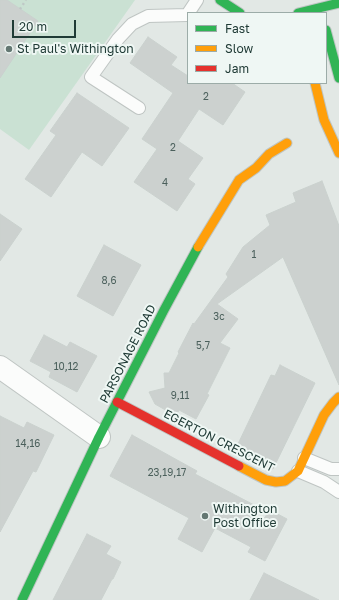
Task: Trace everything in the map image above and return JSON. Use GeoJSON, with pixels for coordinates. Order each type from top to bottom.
{"type":"FeatureCollection","features":[{"type":"Feature","properties":{"kind":"street"},"geometry":{"type":"LineString","coordinates":[[220,0],[239,12]]}},
{"type":"Feature","properties":{"kind":"street"},"geometry":{"type":"LineString","coordinates":[[295,11],[339,3]]}},
{"type":"Feature","properties":{"kind":"street"},"geometry":{"type":"LineString","coordinates":[[339,33],[327,40],[339,78]]}},
{"type":"Feature","properties":{"kind":"street"},"geometry":{"type":"LineString","coordinates":[[315,84],[324,120],[339,153]]}},
{"type":"Feature","properties":{"kind":"street","name":"PARSONAGE ROAD"},"geometry":{"type":"LineString","coordinates":[[22,600],[99,436],[201,242],[239,180],[256,168],[269,154],[287,143]]}},
{"type":"Feature","properties":{"kind":"street"},"geometry":{"type":"LineString","coordinates":[[0,367],[99,436]]}},
{"type":"Feature","properties":{"kind":"street"},"geometry":{"type":"LineString","coordinates":[[298,471],[324,415],[339,398]]}},
{"type":"Feature","properties":{"kind":"street","name":"EGERTON CRESCENT"},"geometry":{"type":"LineString","coordinates":[[117,402],[266,480],[276,482],[285,481],[298,471]]}},
{"type":"Feature","properties":{"kind":"lane"},"geometry":{"type":"LineString","coordinates":[[188,12],[197,0]]}},
{"type":"Feature","properties":{"kind":"lane"},"geometry":{"type":"LineString","coordinates":[[138,108],[91,77],[118,39],[132,24],[148,16],[187,14]]}},
{"type":"Feature","properties":{"kind":"lane"},"geometry":{"type":"LineString","coordinates":[[304,458],[335,469],[324,482]]}},
{"type":"Feature","properties":{"kind":"lane"},"geometry":{"type":"LineString","coordinates":[[298,471],[324,482],[339,492]]}},
{"type":"Feature","properties":{"kind":"path"},"geometry":{"type":"LineString","coordinates":[[20,9],[26,0]]}},
{"type":"Feature","properties":{"kind":"green space"},"geometry":{"type":"Polygon","coordinates":[[[0,0],[135,0],[29,150],[0,129],[0,0]]]}},
{"type":"Feature","properties":{"kind":"building","name":"St Paul's Withington"},"geometry":{"type":"Polygon","coordinates":[[[0,0],[7,0],[38,21],[0,78],[0,0]]]}},
{"type":"Feature","properties":{"kind":"building"},"geometry":{"type":"Polygon","coordinates":[[[148,37],[177,57],[171,65],[187,75],[187,84],[233,84],[245,92],[223,125],[199,109],[178,141],[203,158],[188,179],[195,184],[177,211],[134,182],[157,149],[142,139],[173,93],[130,63],[148,37]]]}},
{"type":"Feature","properties":{"kind":"building"},"geometry":{"type":"Polygon","coordinates":[[[77,93],[129,128],[102,166],[82,152],[51,197],[25,179],[56,135],[50,131],[77,93]]]}},
{"type":"Feature","properties":{"kind":"building"},"geometry":{"type":"Polygon","coordinates":[[[322,181],[339,226],[339,385],[283,257],[217,304],[238,319],[220,343],[230,348],[207,394],[209,395],[196,419],[179,410],[176,416],[155,404],[149,392],[165,388],[164,373],[169,373],[193,323],[194,324],[228,277],[226,274],[243,247],[270,225],[266,215],[296,202],[293,193],[322,181]]]}},
{"type":"Feature","properties":{"kind":"building"},"geometry":{"type":"Polygon","coordinates":[[[0,214],[22,229],[0,261],[0,214]]]}},
{"type":"Feature","properties":{"kind":"building"},"geometry":{"type":"Polygon","coordinates":[[[104,245],[141,265],[113,316],[77,296],[104,245]]]}},
{"type":"Feature","properties":{"kind":"building"},"geometry":{"type":"Polygon","coordinates":[[[44,335],[67,347],[70,342],[97,356],[77,392],[49,377],[51,372],[30,361],[44,335]]]}},
{"type":"Feature","properties":{"kind":"building"},"geometry":{"type":"Polygon","coordinates":[[[280,365],[315,383],[273,469],[247,456],[248,451],[237,446],[271,375],[275,376],[280,365]]]}},
{"type":"Feature","properties":{"kind":"building"},"geometry":{"type":"Polygon","coordinates":[[[0,416],[24,428],[27,422],[54,435],[36,472],[33,471],[0,532],[0,416]]]}},
{"type":"Feature","properties":{"kind":"building"},"geometry":{"type":"Polygon","coordinates":[[[132,435],[197,471],[195,474],[256,506],[252,513],[263,520],[270,510],[287,519],[265,561],[248,552],[251,547],[215,528],[202,552],[178,539],[189,518],[110,476],[132,435]]]}},
{"type":"Feature","properties":{"kind":"building"},"geometry":{"type":"Polygon","coordinates":[[[87,534],[111,546],[106,554],[121,562],[113,579],[101,600],[53,600],[87,534]]]}},
{"type":"Feature","properties":{"kind":"building"},"geometry":{"type":"Polygon","coordinates":[[[264,573],[319,600],[250,600],[264,573]]]}},
{"type":"Feature","properties":{"kind":"traffic: fast"},"geometry":{"type":"LineString","coordinates":[[220,0],[238,12]]}},
{"type":"Feature","properties":{"kind":"traffic: fast"},"geometry":{"type":"LineString","coordinates":[[302,12],[339,3]]}},
{"type":"Feature","properties":{"kind":"traffic: fast"},"geometry":{"type":"LineString","coordinates":[[327,34],[339,78]]}},
{"type":"Feature","properties":{"kind":"traffic: fast"},"geometry":{"type":"LineString","coordinates":[[22,600],[99,437],[198,247]]}},
{"type":"Feature","properties":{"kind":"traffic: slow"},"geometry":{"type":"LineString","coordinates":[[315,84],[324,120],[339,153]]}},
{"type":"Feature","properties":{"kind":"traffic: slow"},"geometry":{"type":"LineString","coordinates":[[198,247],[239,180],[256,168],[269,154],[287,143]]}},
{"type":"Feature","properties":{"kind":"traffic: slow"},"geometry":{"type":"LineString","coordinates":[[239,466],[266,480],[276,482],[285,481],[298,471],[324,415],[339,397]]}},
{"type":"Feature","properties":{"kind":"traffic: jam"},"geometry":{"type":"LineString","coordinates":[[117,402],[239,466]]}},
{"type":"Feature","properties":{"kind":"place","name":"St Paul's Withington"},"geometry":{"type":"Point","coordinates":[9,49]}},
{"type":"Feature","properties":{"kind":"place","name":"Withington Post Office"},"geometry":{"type":"Point","coordinates":[205,516]}}]}
